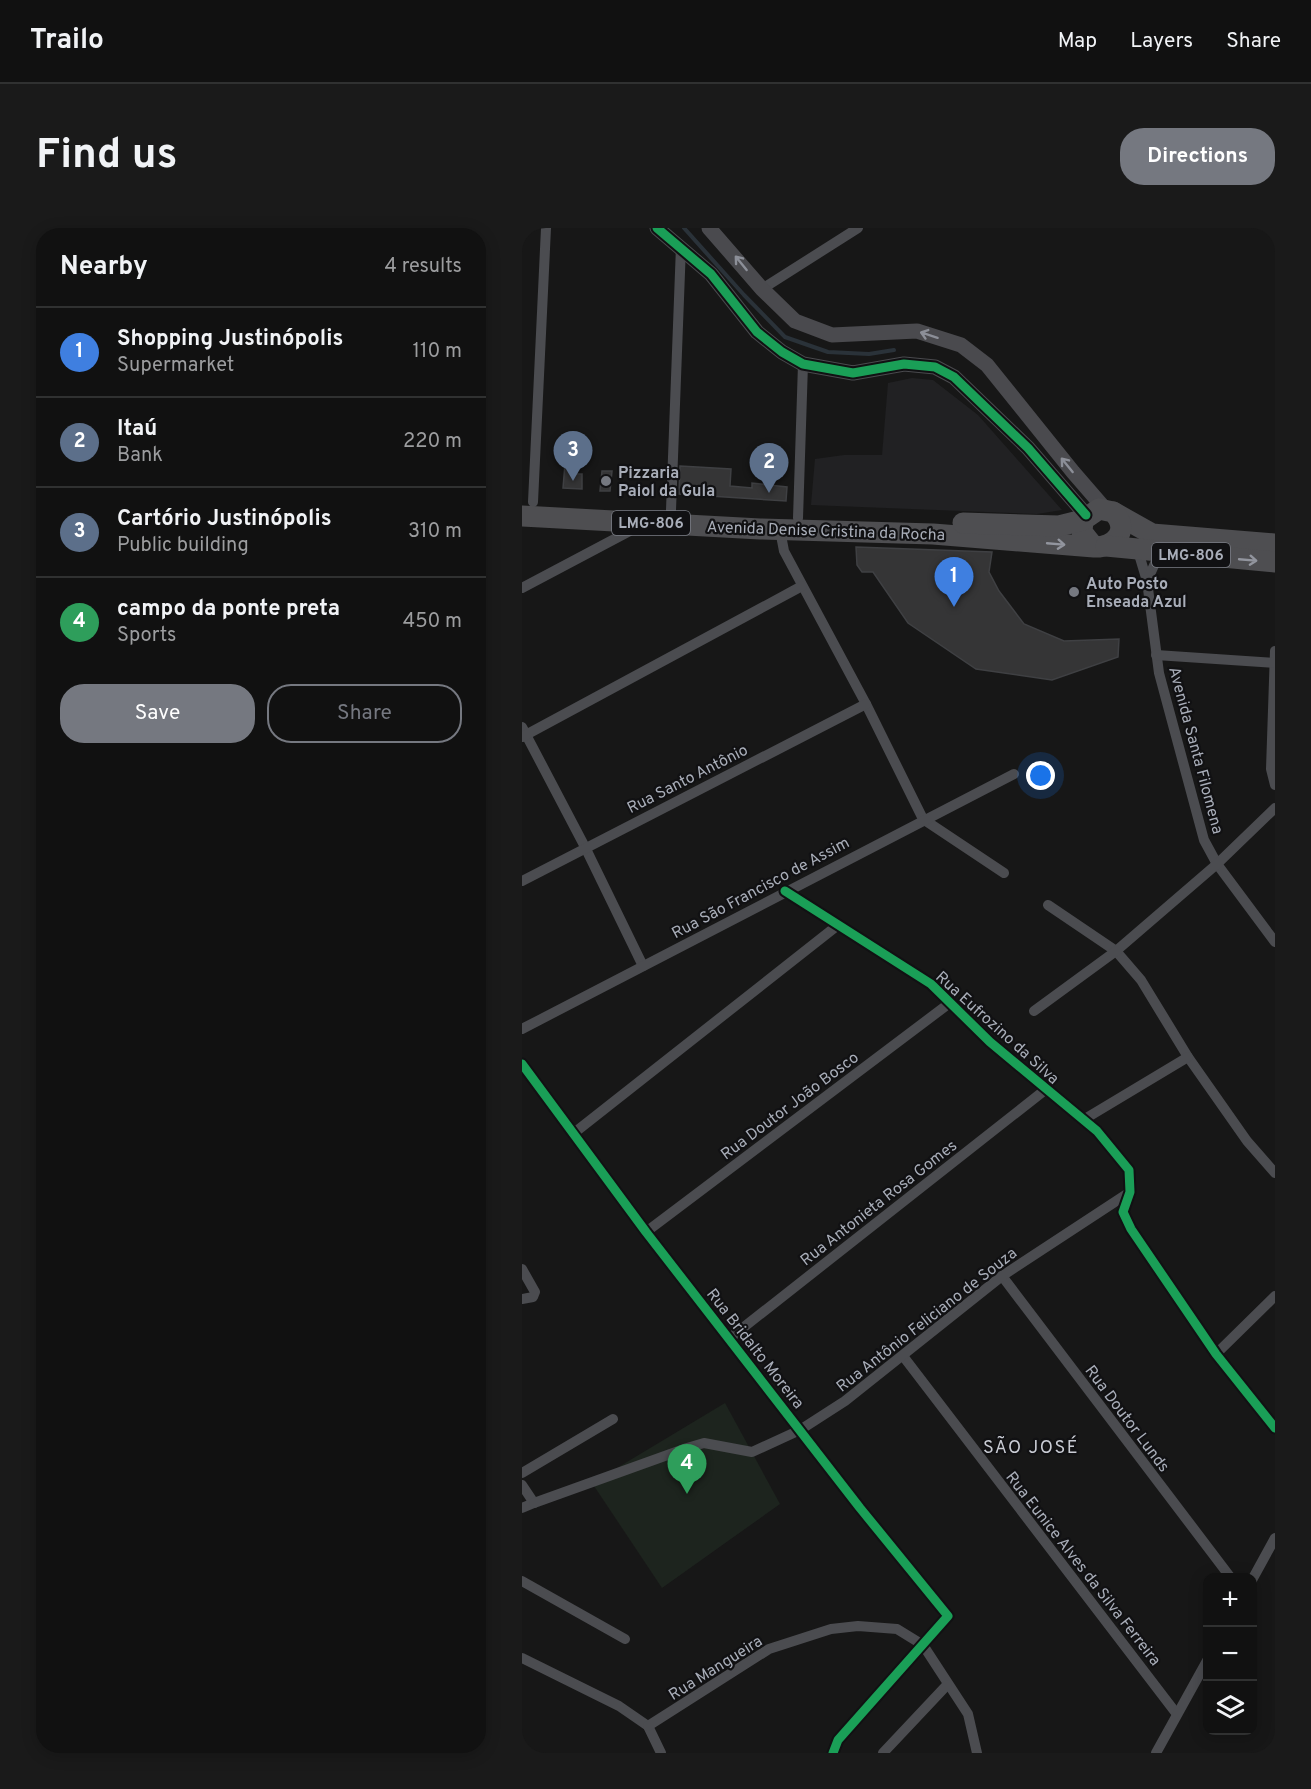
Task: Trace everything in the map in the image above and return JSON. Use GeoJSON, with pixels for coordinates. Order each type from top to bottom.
{"type":"FeatureCollection","features":[{"type":"Feature","properties":{"kind":"highway","name":"Avenida Denise Cristina da Rocha"},"geometry":{"type":"LineString","coordinates":[[526,506],[1059,526],[1097,514]]}},
{"type":"Feature","properties":{"kind":"highway","name":"Avenida Denise Cristina da Rocha"},"geometry":{"type":"LineString","coordinates":[[526,506],[647,522],[780,530],[933,534],[1275,562]]}},
{"type":"Feature","properties":{"kind":"highway","name":"LMG-806"},"geometry":{"type":"LineString","coordinates":[[1097,514],[1152,534],[1275,544]]}},
{"type":"Feature","properties":{"kind":"highway"},"geometry":{"type":"LineString","coordinates":[[1097,514],[1121,528],[1117,540],[1100,546],[1084,538],[1081,526],[1097,514]]}},
{"type":"Feature","properties":{"kind":"street"},"geometry":{"type":"LineString","coordinates":[[526,506],[546,228]]}},
{"type":"Feature","properties":{"kind":"street"},"geometry":{"type":"LineString","coordinates":[[657,228],[681,246],[711,274],[757,332],[782,352],[803,364],[853,373],[904,364],[935,367],[954,377],[1097,514]]}},
{"type":"Feature","properties":{"kind":"street"},"geometry":{"type":"LineString","coordinates":[[709,228],[762,289],[795,321],[832,335],[917,331],[961,345],[987,365],[1072,472],[1097,514]]}},
{"type":"Feature","properties":{"kind":"street"},"geometry":{"type":"LineString","coordinates":[[762,289],[852,230]]}},
{"type":"Feature","properties":{"kind":"street"},"geometry":{"type":"LineString","coordinates":[[670,510],[681,246]]}},
{"type":"Feature","properties":{"kind":"street"},"geometry":{"type":"LineString","coordinates":[[798,518],[803,364]]}},
{"type":"Feature","properties":{"kind":"street"},"geometry":{"type":"LineString","coordinates":[[522,588],[647,522]]}},
{"type":"Feature","properties":{"kind":"street"},"geometry":{"type":"LineString","coordinates":[[780,530],[784,551],[866,704],[923,819],[1004,873]]}},
{"type":"Feature","properties":{"kind":"street","name":"Avenida Santa Filomena"},"geometry":{"type":"LineString","coordinates":[[1138,551],[1147,581],[1156,655],[1204,840],[1217,864],[1275,942]]}},
{"type":"Feature","properties":{"kind":"street"},"geometry":{"type":"LineString","coordinates":[[1147,581],[1160,552]]}},
{"type":"Feature","properties":{"kind":"street"},"geometry":{"type":"LineString","coordinates":[[643,966],[585,847],[523,733],[802,586]]}},
{"type":"Feature","properties":{"kind":"street"},"geometry":{"type":"LineString","coordinates":[[1275,651],[1274,723],[1270,769],[1275,785]]}},
{"type":"Feature","properties":{"kind":"street"},"geometry":{"type":"LineString","coordinates":[[1156,655],[1275,663]]}},
{"type":"Feature","properties":{"kind":"street","name":"Rua Santo Antônio"},"geometry":{"type":"LineString","coordinates":[[522,881],[866,704]]}},
{"type":"Feature","properties":{"kind":"street","name":"Rua São Francisco de Assim"},"geometry":{"type":"LineString","coordinates":[[522,1029],[784,891],[1014,774]]}},
{"type":"Feature","properties":{"kind":"street"},"geometry":{"type":"LineString","coordinates":[[1034,1011],[1116,951],[1217,864],[1275,808]]}},
{"type":"Feature","properties":{"kind":"street","name":"Rua Eufrozino da Silva"},"geometry":{"type":"LineString","coordinates":[[784,891],[931,984],[990,1042],[1097,1131],[1129,1170],[1130,1192],[1123,1212],[1131,1229],[1216,1354],[1275,1428]]}},
{"type":"Feature","properties":{"kind":"street"},"geometry":{"type":"LineString","coordinates":[[1048,905],[1116,951],[1142,980],[1188,1057],[1247,1141],[1275,1173]]}},
{"type":"Feature","properties":{"kind":"street"},"geometry":{"type":"LineString","coordinates":[[574,1133],[838,925]]}},
{"type":"Feature","properties":{"kind":"street","name":"Rua Doutor João Bosco"},"geometry":{"type":"LineString","coordinates":[[646,1232],[951,1002]]}},
{"type":"Feature","properties":{"kind":"street"},"geometry":{"type":"LineString","coordinates":[[1083,1120],[1188,1057]]}},
{"type":"Feature","properties":{"kind":"street","name":"Rua Bridalto Moreira"},"geometry":{"type":"LineString","coordinates":[[522,1064],[646,1232],[948,1616],[923,1645]]}},
{"type":"Feature","properties":{"kind":"street","name":"Rua Antonieta Rosa Gomes"},"geometry":{"type":"LineString","coordinates":[[730,1338],[1045,1090]]}},
{"type":"Feature","properties":{"kind":"street","name":"Rua Antônio Feliciano de Souza"},"geometry":{"type":"LineString","coordinates":[[522,1508],[704,1443],[752,1452],[800,1430],[845,1401],[1002,1276],[1130,1192]]}},
{"type":"Feature","properties":{"kind":"street"},"geometry":{"type":"LineString","coordinates":[[522,1269],[536,1292],[533,1297],[522,1299]]}},
{"type":"Feature","properties":{"kind":"street","name":"Rua Doutor Lunds"},"geometry":{"type":"LineString","coordinates":[[1002,1276],[1227,1573]]}},
{"type":"Feature","properties":{"kind":"street"},"geometry":{"type":"LineString","coordinates":[[1216,1354],[1275,1296]]}},
{"type":"Feature","properties":{"kind":"street","name":"Rua Eunice Alves da Silva Ferreira"},"geometry":{"type":"LineString","coordinates":[[903,1356],[1176,1713]]}},
{"type":"Feature","properties":{"kind":"street"},"geometry":{"type":"LineString","coordinates":[[522,1473],[613,1419]]}},
{"type":"Feature","properties":{"kind":"street"},"geometry":{"type":"LineString","coordinates":[[522,1485],[534,1503]]}},
{"type":"Feature","properties":{"kind":"street"},"geometry":{"type":"LineString","coordinates":[[1256,1573],[1275,1538]]}},
{"type":"Feature","properties":{"kind":"street"},"geometry":{"type":"LineString","coordinates":[[522,1581],[625,1639]]}},
{"type":"Feature","properties":{"kind":"street","name":"Rua Mangueira"},"geometry":{"type":"LineString","coordinates":[[648,1726],[769,1649],[831,1629],[858,1626],[897,1629],[923,1645],[968,1714],[977,1753]]}},
{"type":"Feature","properties":{"kind":"street"},"geometry":{"type":"LineString","coordinates":[[833,1753],[838,1740],[923,1645]]}},
{"type":"Feature","properties":{"kind":"street"},"geometry":{"type":"LineString","coordinates":[[522,1658],[619,1706],[648,1726],[661,1753]]}},
{"type":"Feature","properties":{"kind":"street"},"geometry":{"type":"LineString","coordinates":[[1156,1753],[1203,1667]]}},
{"type":"Feature","properties":{"kind":"street"},"geometry":{"type":"LineString","coordinates":[[883,1753],[947,1685]]}},
{"type":"Feature","properties":{"kind":"shaded area"},"geometry":{"type":"Polygon","coordinates":[[[912,378],[933,380],[978,415],[1062,510],[1037,514],[811,505],[815,459],[844,455],[882,455],[888,383],[912,378]]]}},
{"type":"Feature","properties":{"kind":"shaded area"},"geometry":{"type":"Polygon","coordinates":[[[725,1403],[780,1504],[662,1588],[592,1483],[725,1403]]]}},
{"type":"Feature","properties":{"kind":"building"},"geometry":{"type":"Polygon","coordinates":[[[565,464],[576,464],[576,474],[582,474],[582,489],[563,488],[565,464]]]}},
{"type":"Feature","properties":{"kind":"building"},"geometry":{"type":"Polygon","coordinates":[[[680,466],[731,469],[730,486],[752,488],[752,483],[787,487],[786,501],[679,494],[680,466]]]}},
{"type":"Feature","properties":{"kind":"building","name":"Pizzaria Paiol da Gula"},"geometry":{"type":"Polygon","coordinates":[[[602,471],[612,471],[610,491],[600,491],[602,471]]]}},
{"type":"Feature","properties":{"kind":"building"},"geometry":{"type":"Polygon","coordinates":[[[856,547],[992,552],[989,572],[999,591],[1024,624],[1064,641],[1119,639],[1118,657],[1052,680],[976,669],[908,623],[873,572],[862,572],[857,565],[856,547]]]}},
{"type":"Feature","properties":{"kind":"waterway"},"geometry":{"type":"LineString","coordinates":[[684,228],[785,337],[828,352],[869,354],[894,350]]}},
{"type":"Feature","properties":{"kind":"cycle path"},"geometry":{"type":"LineString","coordinates":[[657,228],[711,274],[757,332],[782,352],[803,364],[853,373],[904,364],[935,367],[954,377],[1028,448],[1086,515]]}},
{"type":"Feature","properties":{"kind":"cycle path"},"geometry":{"type":"LineString","coordinates":[[785,891],[931,984],[990,1042],[1097,1131],[1129,1170],[1130,1192],[1123,1212],[1131,1229],[1216,1354],[1275,1428]]}},
{"type":"Feature","properties":{"kind":"cycle path"},"geometry":{"type":"LineString","coordinates":[[522,1064],[646,1232],[860,1508],[948,1616],[838,1740],[833,1753]]}},
{"type":"Feature","properties":{"kind":"place","name":"Cartório Justinópolis"},"geometry":{"type":"Point","coordinates":[573,481]}},
{"type":"Feature","properties":{"kind":"place","name":"Pizzaria Paiol da Gula"},"geometry":{"type":"Point","coordinates":[606,481]}},
{"type":"Feature","properties":{"kind":"place","name":"Itaú"},"geometry":{"type":"Point","coordinates":[769,493]}},
{"type":"Feature","properties":{"kind":"place","name":"Auto Posto Enseada Azul"},"geometry":{"type":"Point","coordinates":[1074,592]}},
{"type":"Feature","properties":{"kind":"place","name":"Shopping Justinópolis"},"geometry":{"type":"Point","coordinates":[954,607]}},
{"type":"Feature","properties":{"kind":"place","name":"campo da ponte preta"},"geometry":{"type":"Point","coordinates":[687,1494]}},
{"type":"Feature","properties":{"kind":"district","name":"SÃO JOSÉ"},"geometry":{"type":"Point","coordinates":[1031,1447]}}]}
